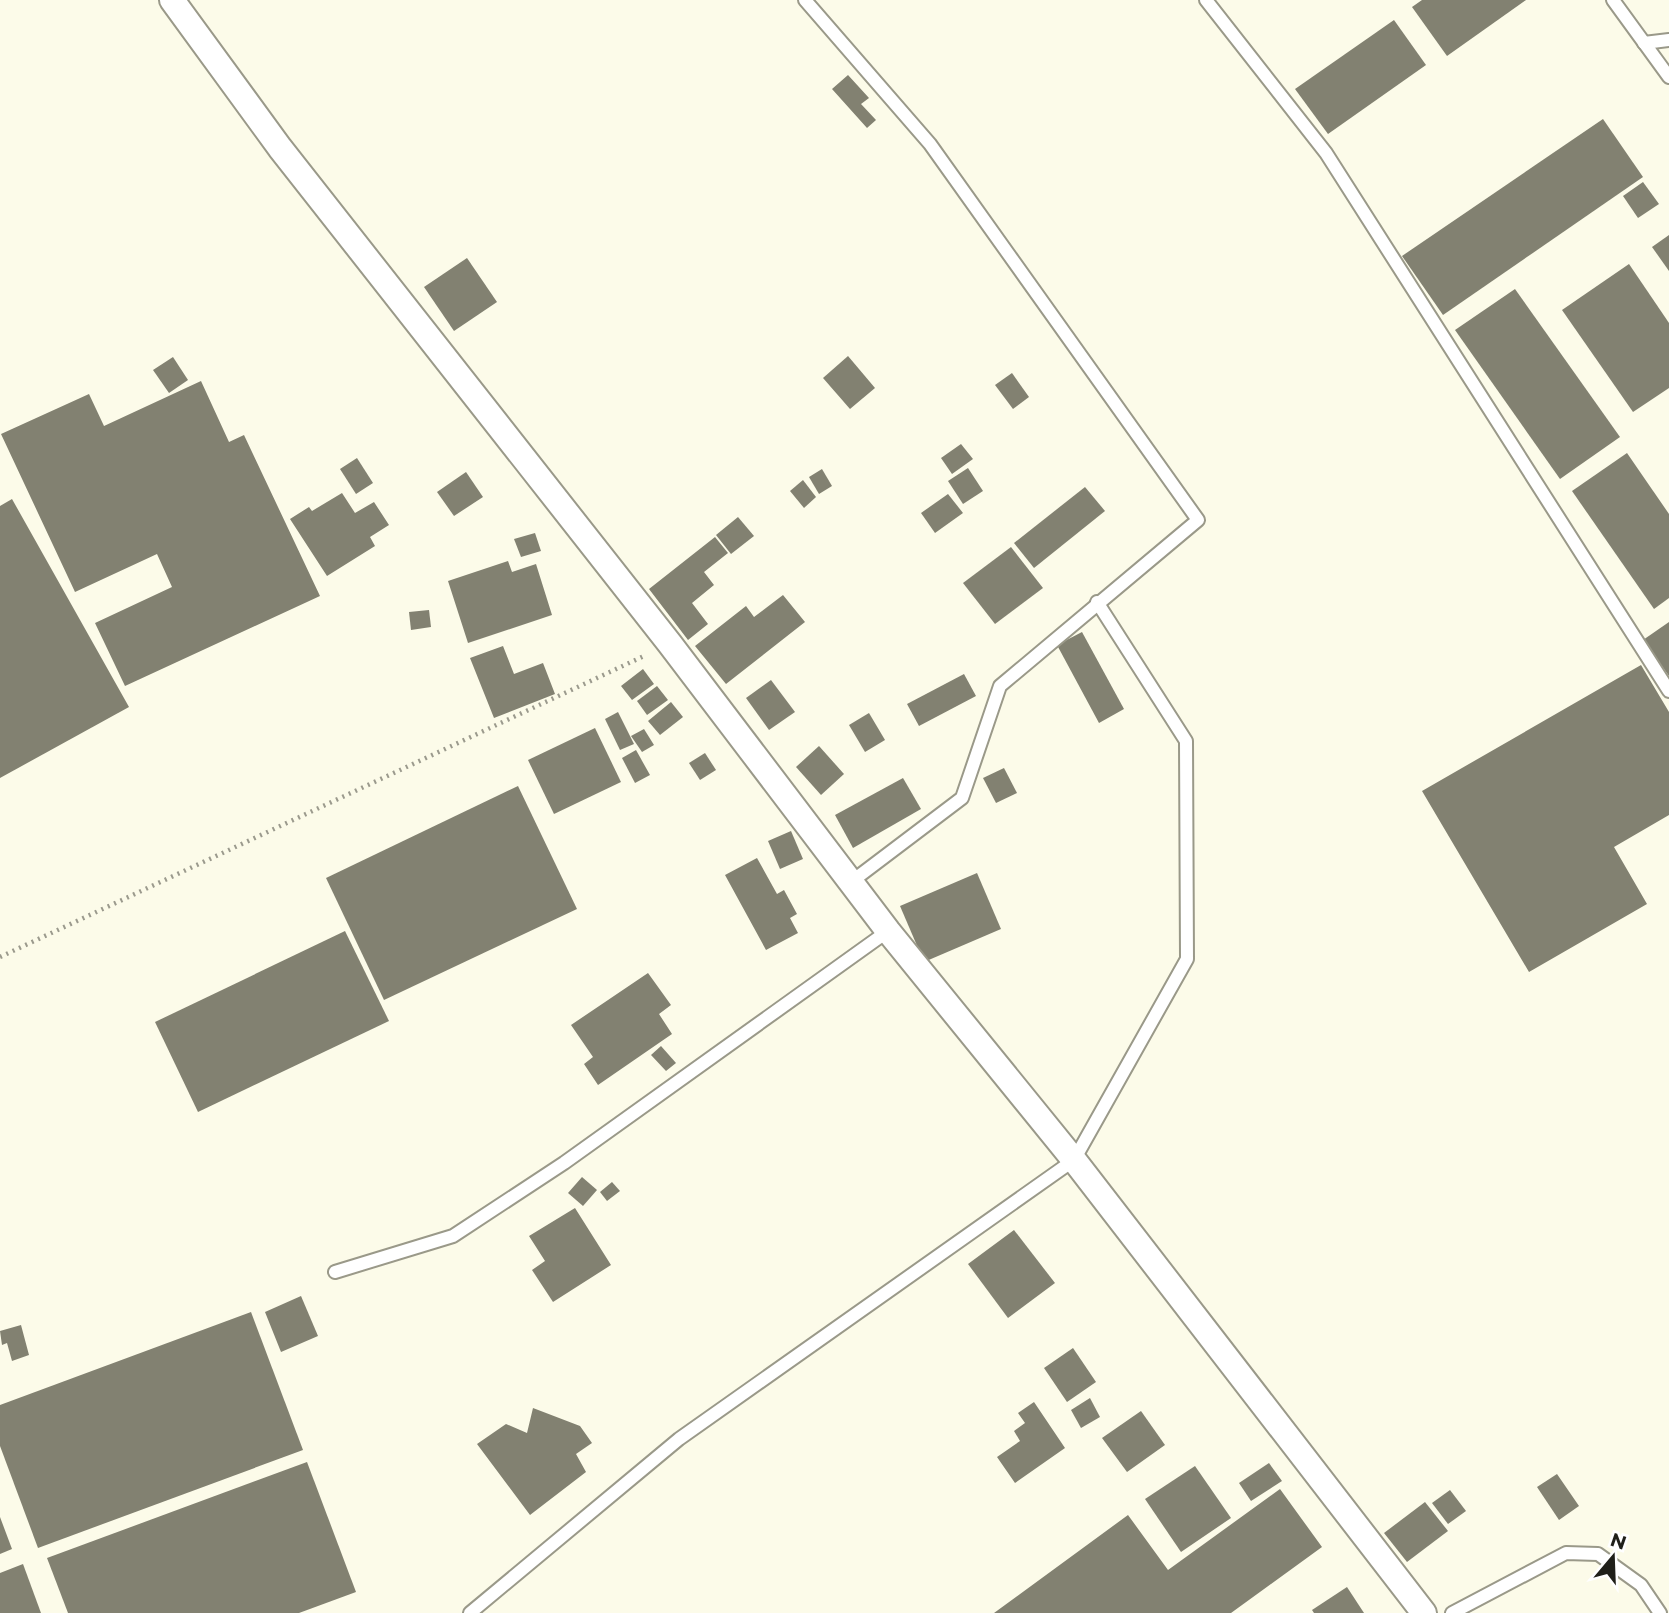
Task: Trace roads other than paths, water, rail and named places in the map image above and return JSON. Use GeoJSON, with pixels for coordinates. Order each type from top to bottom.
{"type":"FeatureCollection","features":[{"type":"Feature","properties":{"kind":"street"},"geometry":{"type":"LineString","coordinates":[[172,0],[281,148],[888,931],[1074,1160],[1424,1613]]}},
{"type":"Feature","properties":{"kind":"lane"},"geometry":{"type":"LineString","coordinates":[[805,0],[930,144],[1198,520],[1000,686],[962,798],[851,883]]}},
{"type":"Feature","properties":{"kind":"lane"},"geometry":{"type":"LineString","coordinates":[[1206,0],[1326,153],[1669,691]]}},
{"type":"Feature","properties":{"kind":"lane"},"geometry":{"type":"LineString","coordinates":[[1613,0],[1669,76]]}},
{"type":"Feature","properties":{"kind":"lane"},"geometry":{"type":"LineString","coordinates":[[1644,43],[1669,40]]}},
{"type":"Feature","properties":{"kind":"lane"},"geometry":{"type":"LineString","coordinates":[[470,1613],[679,1439],[1074,1160],[1187,959],[1186,741],[1097,602]]}},
{"type":"Feature","properties":{"kind":"lane"},"geometry":{"type":"LineString","coordinates":[[335,1272],[453,1236],[564,1163],[888,931]]}},
{"type":"Feature","properties":{"kind":"lane"},"geometry":{"type":"LineString","coordinates":[[1452,1613],[1566,1553],[1598,1554],[1641,1585],[1660,1613]]}}]}
